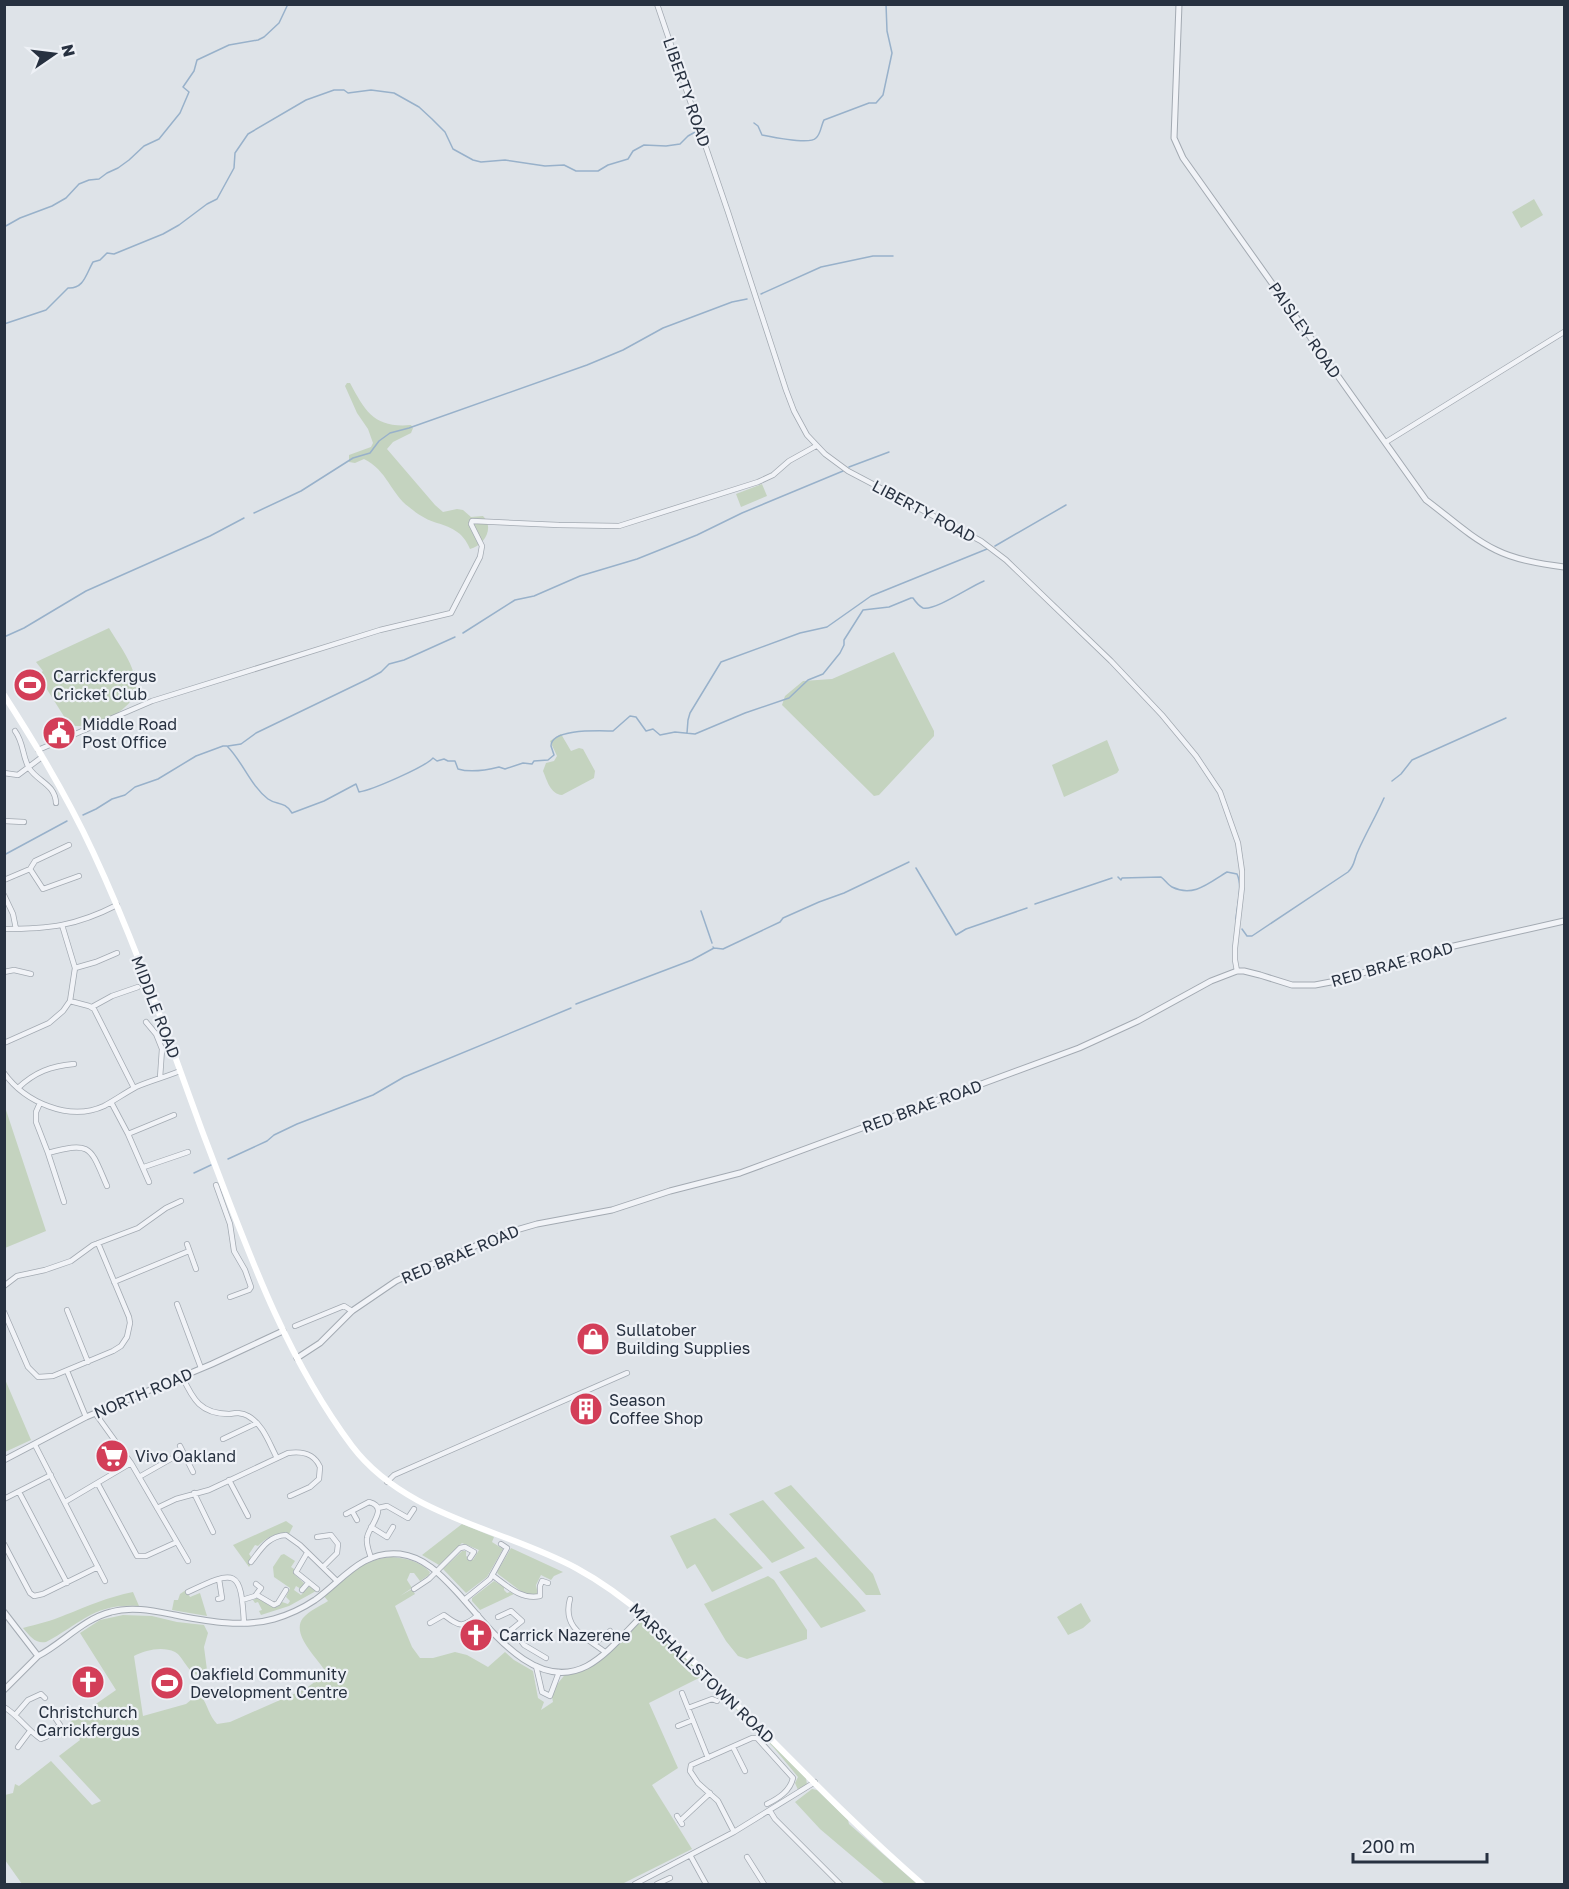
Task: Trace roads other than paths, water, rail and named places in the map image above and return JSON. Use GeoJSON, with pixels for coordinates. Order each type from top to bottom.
{"type":"FeatureCollection","features":[{"type":"Feature","properties":{"kind":"main road","name":"MIDDLE ROAD"},"geometry":{"type":"LineString","coordinates":[[4,695],[80,825],[117,905],[246,1246],[283,1331]]}},
{"type":"Feature","properties":{"kind":"main road","name":"MARSHALLSTOWN ROAD"},"geometry":{"type":"LineString","coordinates":[[283,1331],[320,1397],[348,1440],[364,1461],[387,1482],[436,1510],[571,1565],[595,1578],[644,1614],[879,1847],[922,1884]]}},
{"type":"Feature","properties":{"kind":"street","name":"LIBERTY ROAD"},"geometry":{"type":"LineString","coordinates":[[657,4],[786,390],[801,425],[816,446],[848,471],[981,541],[1006,560],[1117,667],[1196,756],[1220,792],[1234,829],[1239,852],[1242,887],[1235,948],[1238,971]]}},
{"type":"Feature","properties":{"kind":"street","name":"PAISLEY ROAD"},"geometry":{"type":"LineString","coordinates":[[1179,4],[1174,138],[1178,149],[1426,500],[1497,551],[1564,567]]}},
{"type":"Feature","properties":{"kind":"street"},"geometry":{"type":"LineString","coordinates":[[1386,442],[1564,332]]}},
{"type":"Feature","properties":{"kind":"street"},"geometry":{"type":"LineString","coordinates":[[38,750],[152,701],[380,630],[451,613],[480,557],[482,546],[471,524],[472,521],[624,525],[758,482],[773,475],[789,460],[816,446]]}},
{"type":"Feature","properties":{"kind":"street"},"geometry":{"type":"LineString","coordinates":[[15,731],[22,742],[29,767],[51,788],[55,794],[56,803]]}},
{"type":"Feature","properties":{"kind":"street"},"geometry":{"type":"LineString","coordinates":[[4,773],[18,775],[42,757]]}},
{"type":"Feature","properties":{"kind":"street"},"geometry":{"type":"LineString","coordinates":[[4,821],[24,822]]}},
{"type":"Feature","properties":{"kind":"street"},"geometry":{"type":"LineString","coordinates":[[4,880],[30,869],[35,861],[69,845]]}},
{"type":"Feature","properties":{"kind":"street"},"geometry":{"type":"LineString","coordinates":[[30,869],[44,889],[79,876]]}},
{"type":"Feature","properties":{"kind":"street"},"geometry":{"type":"LineString","coordinates":[[4,895],[13,914],[16,929]]}},
{"type":"Feature","properties":{"kind":"street"},"geometry":{"type":"LineString","coordinates":[[4,929],[62,926],[96,915],[117,905]]}},
{"type":"Feature","properties":{"kind":"street","name":"RED BRAE ROAD"},"geometry":{"type":"LineString","coordinates":[[297,1358],[320,1343],[352,1311],[396,1281],[506,1233],[537,1224],[612,1210],[759,1166],[1079,1048],[1138,1021],[1211,981],[1238,971],[1292,985],[1315,985],[1336,981],[1445,948],[1564,921]]}},
{"type":"Feature","properties":{"kind":"street"},"geometry":{"type":"LineString","coordinates":[[4,1043],[49,1023],[63,1011],[70,1001],[75,968],[62,926]]}},
{"type":"Feature","properties":{"kind":"street"},"geometry":{"type":"LineString","coordinates":[[75,968],[96,962],[117,952]]}},
{"type":"Feature","properties":{"kind":"street"},"geometry":{"type":"LineString","coordinates":[[4,972],[14,970],[31,974]]}},
{"type":"Feature","properties":{"kind":"street"},"geometry":{"type":"LineString","coordinates":[[70,1001],[92,1007],[112,996],[138,987]]}},
{"type":"Feature","properties":{"kind":"street"},"geometry":{"type":"LineString","coordinates":[[92,1007],[134,1088]]}},
{"type":"Feature","properties":{"kind":"street"},"geometry":{"type":"LineString","coordinates":[[146,1022],[156,1034],[162,1049],[160,1078]]}},
{"type":"Feature","properties":{"kind":"street"},"geometry":{"type":"LineString","coordinates":[[18,1088],[45,1069],[74,1064]]}},
{"type":"Feature","properties":{"kind":"street"},"geometry":{"type":"LineString","coordinates":[[4,1073],[18,1088],[39,1103],[55,1108],[79,1110],[97,1108],[134,1088],[180,1071]]}},
{"type":"Feature","properties":{"kind":"street"},"geometry":{"type":"LineString","coordinates":[[111,1101],[144,1167],[149,1182]]}},
{"type":"Feature","properties":{"kind":"street"},"geometry":{"type":"LineString","coordinates":[[39,1103],[36,1122],[64,1202]]}},
{"type":"Feature","properties":{"kind":"street"},"geometry":{"type":"LineString","coordinates":[[128,1134],[174,1115]]}},
{"type":"Feature","properties":{"kind":"street"},"geometry":{"type":"LineString","coordinates":[[48,1153],[76,1146],[86,1148],[93,1155],[107,1186]]}},
{"type":"Feature","properties":{"kind":"street"},"geometry":{"type":"LineString","coordinates":[[144,1167],[188,1152]]}},
{"type":"Feature","properties":{"kind":"street"},"geometry":{"type":"LineString","coordinates":[[216,1185],[230,1224],[234,1251],[245,1270],[251,1288],[230,1297]]}},
{"type":"Feature","properties":{"kind":"street"},"geometry":{"type":"LineString","coordinates":[[4,1286],[17,1276],[71,1261],[98,1243],[138,1228],[166,1208],[181,1201]]}},
{"type":"Feature","properties":{"kind":"street"},"geometry":{"type":"LineString","coordinates":[[4,1312],[25,1362],[33,1375],[38,1377],[48,1378],[119,1348],[128,1334],[129,1317],[98,1243]]}},
{"type":"Feature","properties":{"kind":"street"},"geometry":{"type":"LineString","coordinates":[[187,1244],[196,1269]]}},
{"type":"Feature","properties":{"kind":"street"},"geometry":{"type":"LineString","coordinates":[[234,1251],[246,1246]]}},
{"type":"Feature","properties":{"kind":"street"},"geometry":{"type":"LineString","coordinates":[[114,1282],[189,1251]]}},
{"type":"Feature","properties":{"kind":"street"},"geometry":{"type":"LineString","coordinates":[[177,1304],[201,1368]]}},
{"type":"Feature","properties":{"kind":"street"},"geometry":{"type":"LineString","coordinates":[[295,1326],[344,1306],[352,1311]]}},
{"type":"Feature","properties":{"kind":"street"},"geometry":{"type":"LineString","coordinates":[[67,1310],[88,1362]]}},
{"type":"Feature","properties":{"kind":"street","name":"NORTH ROAD"},"geometry":{"type":"LineString","coordinates":[[4,1460],[94,1413],[283,1331]]}},
{"type":"Feature","properties":{"kind":"street"},"geometry":{"type":"LineString","coordinates":[[67,1371],[86,1417]]}},
{"type":"Feature","properties":{"kind":"street"},"geometry":{"type":"LineString","coordinates":[[387,1482],[394,1475],[627,1373]]}},
{"type":"Feature","properties":{"kind":"street"},"geometry":{"type":"LineString","coordinates":[[182,1376],[191,1393],[204,1409],[219,1414],[243,1414],[257,1423],[277,1458]]}},
{"type":"Feature","properties":{"kind":"street"},"geometry":{"type":"LineString","coordinates":[[94,1413],[131,1463],[188,1561]]}},
{"type":"Feature","properties":{"kind":"street"},"geometry":{"type":"LineString","coordinates":[[223,1439],[257,1423]]}},
{"type":"Feature","properties":{"kind":"street"},"geometry":{"type":"LineString","coordinates":[[35,1445],[105,1581]]}},
{"type":"Feature","properties":{"kind":"street"},"geometry":{"type":"LineString","coordinates":[[180,1446],[193,1472]]}},
{"type":"Feature","properties":{"kind":"street"},"geometry":{"type":"LineString","coordinates":[[139,1476],[183,1452]]}},
{"type":"Feature","properties":{"kind":"street"},"geometry":{"type":"LineString","coordinates":[[157,1508],[176,1499],[209,1490],[292,1452],[307,1454],[316,1459],[320,1467],[320,1476],[316,1483],[290,1496]]}},
{"type":"Feature","properties":{"kind":"street"},"geometry":{"type":"LineString","coordinates":[[65,1502],[131,1463]]}},
{"type":"Feature","properties":{"kind":"street"},"geometry":{"type":"LineString","coordinates":[[4,1499],[51,1475]]}},
{"type":"Feature","properties":{"kind":"street"},"geometry":{"type":"LineString","coordinates":[[229,1480],[248,1516]]}},
{"type":"Feature","properties":{"kind":"street"},"geometry":{"type":"LineString","coordinates":[[98,1484],[137,1556],[144,1557],[177,1542]]}},
{"type":"Feature","properties":{"kind":"street"},"geometry":{"type":"LineString","coordinates":[[18,1492],[67,1583]]}},
{"type":"Feature","properties":{"kind":"street"},"geometry":{"type":"LineString","coordinates":[[194,1493],[213,1532]]}},
{"type":"Feature","properties":{"kind":"street"},"geometry":{"type":"LineString","coordinates":[[346,1514],[369,1502],[374,1503],[378,1508],[378,1514],[367,1539],[370,1558]]}},
{"type":"Feature","properties":{"kind":"street"},"geometry":{"type":"LineString","coordinates":[[378,1508],[388,1506],[408,1518],[414,1509]]}},
{"type":"Feature","properties":{"kind":"street"},"geometry":{"type":"LineString","coordinates":[[352,1511],[357,1520]]}},
{"type":"Feature","properties":{"kind":"street"},"geometry":{"type":"LineString","coordinates":[[371,1527],[387,1537],[393,1527]]}},
{"type":"Feature","properties":{"kind":"street"},"geometry":{"type":"LineString","coordinates":[[317,1537],[330,1534],[338,1542],[338,1549],[334,1556],[323,1568]]}},
{"type":"Feature","properties":{"kind":"street"},"geometry":{"type":"LineString","coordinates":[[251,1562],[267,1542],[279,1536],[288,1536],[337,1581]]}},
{"type":"Feature","properties":{"kind":"street"},"geometry":{"type":"LineString","coordinates":[[4,1544],[31,1594],[39,1596],[98,1567]]}},
{"type":"Feature","properties":{"kind":"street"},"geometry":{"type":"LineString","coordinates":[[464,1600],[492,1575],[507,1548],[501,1544]]}},
{"type":"Feature","properties":{"kind":"street"},"geometry":{"type":"LineString","coordinates":[[414,1590],[463,1547],[474,1552],[470,1558]]}},
{"type":"Feature","properties":{"kind":"street"},"geometry":{"type":"LineString","coordinates":[[307,1553],[296,1572],[317,1589]]}},
{"type":"Feature","properties":{"kind":"street"},"geometry":{"type":"LineString","coordinates":[[4,1690],[38,1656],[86,1623],[110,1612],[141,1610],[217,1622],[244,1623],[273,1619],[314,1600],[357,1565],[370,1558],[386,1554],[403,1555],[420,1561],[437,1571],[500,1639],[522,1659],[550,1671],[580,1669],[605,1652],[644,1614]]}},
{"type":"Feature","properties":{"kind":"street"},"geometry":{"type":"LineString","coordinates":[[492,1575],[527,1597],[540,1596],[542,1581],[548,1583]]}},
{"type":"Feature","properties":{"kind":"street"},"geometry":{"type":"LineString","coordinates":[[188,1592],[219,1579],[230,1577],[237,1581],[242,1600],[244,1623]]}},
{"type":"Feature","properties":{"kind":"street"},"geometry":{"type":"LineString","coordinates":[[219,1579],[222,1598]]}},
{"type":"Feature","properties":{"kind":"street"},"geometry":{"type":"LineString","coordinates":[[302,1590],[308,1583]]}},
{"type":"Feature","properties":{"kind":"street"},"geometry":{"type":"LineString","coordinates":[[242,1600],[257,1595],[261,1588],[256,1584]]}},
{"type":"Feature","properties":{"kind":"street"},"geometry":{"type":"LineString","coordinates":[[257,1595],[273,1605],[277,1604],[286,1590]]}},
{"type":"Feature","properties":{"kind":"street"},"geometry":{"type":"LineString","coordinates":[[281,1598],[288,1602]]}},
{"type":"Feature","properties":{"kind":"street"},"geometry":{"type":"LineString","coordinates":[[570,1599],[568,1610],[570,1623],[605,1652]]}},
{"type":"Feature","properties":{"kind":"street"},"geometry":{"type":"LineString","coordinates":[[498,1617],[508,1611],[514,1612],[522,1622],[500,1639]]}},
{"type":"Feature","properties":{"kind":"street"},"geometry":{"type":"LineString","coordinates":[[4,1612],[38,1656]]}},
{"type":"Feature","properties":{"kind":"street"},"geometry":{"type":"LineString","coordinates":[[430,1623],[444,1615],[454,1624],[462,1625],[469,1623],[478,1614]]}},
{"type":"Feature","properties":{"kind":"street"},"geometry":{"type":"LineString","coordinates":[[512,1629],[524,1645],[546,1658]]}},
{"type":"Feature","properties":{"kind":"street"},"geometry":{"type":"LineString","coordinates":[[594,1644],[609,1635]]}},
{"type":"Feature","properties":{"kind":"street"},"geometry":{"type":"LineString","coordinates":[[536,1666],[542,1692],[550,1696],[559,1672]]}},
{"type":"Feature","properties":{"kind":"street"},"geometry":{"type":"LineString","coordinates":[[682,1693],[708,1758]]}},
{"type":"Feature","properties":{"kind":"street"},"geometry":{"type":"LineString","coordinates":[[16,1714],[28,1700],[41,1694]]}},
{"type":"Feature","properties":{"kind":"street"},"geometry":{"type":"LineString","coordinates":[[688,1708],[712,1699],[717,1701]]}},
{"type":"Feature","properties":{"kind":"street"},"geometry":{"type":"LineString","coordinates":[[4,1707],[16,1714],[30,1731],[40,1738],[44,1738],[60,1725],[56,1719]]}},
{"type":"Feature","properties":{"kind":"street"},"geometry":{"type":"LineString","coordinates":[[678,1726],[693,1720]]}},
{"type":"Feature","properties":{"kind":"street"},"geometry":{"type":"LineString","coordinates":[[18,1747],[30,1731]]}},
{"type":"Feature","properties":{"kind":"street"},"geometry":{"type":"LineString","coordinates":[[734,1832],[718,1801],[698,1783],[690,1770],[693,1764],[757,1738],[792,1777],[793,1781],[788,1790],[767,1804]]}},
{"type":"Feature","properties":{"kind":"street"},"geometry":{"type":"LineString","coordinates":[[734,1748],[745,1771]]}},
{"type":"Feature","properties":{"kind":"street"},"geometry":{"type":"LineString","coordinates":[[635,1884],[734,1832],[815,1782]]}},
{"type":"Feature","properties":{"kind":"street"},"geometry":{"type":"LineString","coordinates":[[680,1820],[710,1793]]}},
{"type":"Feature","properties":{"kind":"street"},"geometry":{"type":"LineString","coordinates":[[770,1811],[775,1819],[840,1884]]}},
{"type":"Feature","properties":{"kind":"street"},"geometry":{"type":"LineString","coordinates":[[690,1855],[706,1884]]}},
{"type":"Feature","properties":{"kind":"street"},"geometry":{"type":"LineString","coordinates":[[747,1857],[764,1884]]}},
{"type":"Feature","properties":{"kind":"street"},"geometry":{"type":"LineString","coordinates":[[657,1884],[670,1878]]}},
{"type":"Feature","properties":{"kind":"waterway"},"geometry":{"type":"LineString","coordinates":[[4,227],[20,218],[52,206],[66,198],[79,184],[99,179],[129,160],[144,146],[159,139],[180,113],[189,92],[183,87],[194,71],[197,60],[229,45],[264,37],[279,23],[288,4]]}},
{"type":"Feature","properties":{"kind":"waterway"},"geometry":{"type":"LineString","coordinates":[[754,123],[762,135],[806,141],[816,138],[824,120],[869,103],[876,103],[883,95],[892,53],[887,31],[886,4]]}},
{"type":"Feature","properties":{"kind":"waterway"},"geometry":{"type":"LineString","coordinates":[[4,324],[46,310],[68,288],[81,283],[93,262],[100,260],[107,253],[114,254],[163,234],[217,199],[234,168],[235,153],[248,134],[306,100],[334,90],[344,90],[348,93],[371,90],[394,93],[419,107],[432,119],[445,132],[453,149],[481,162],[505,160],[545,166],[564,165],[576,171],[598,171],[608,165],[628,159],[633,151],[644,145],[680,144],[697,131]]}},
{"type":"Feature","properties":{"kind":"waterway"},"geometry":{"type":"LineString","coordinates":[[761,294],[821,267],[873,256],[893,256]]}},
{"type":"Feature","properties":{"kind":"waterway"},"geometry":{"type":"LineString","coordinates":[[254,513],[301,491],[353,458],[370,453],[379,441],[390,433],[587,365],[623,350],[663,328],[732,302],[747,299]]}},
{"type":"Feature","properties":{"kind":"waterway"},"geometry":{"type":"LineString","coordinates":[[849,467],[889,452]]}},
{"type":"Feature","properties":{"kind":"waterway"},"geometry":{"type":"LineString","coordinates":[[463,633],[515,600],[534,596],[580,576],[637,559],[843,471]]}},
{"type":"Feature","properties":{"kind":"waterway"},"geometry":{"type":"LineString","coordinates":[[995,546],[1066,505]]}},
{"type":"Feature","properties":{"kind":"waterway"},"geometry":{"type":"LineString","coordinates":[[4,637],[24,628],[86,591],[210,536],[244,518]]}},
{"type":"Feature","properties":{"kind":"waterway"},"geometry":{"type":"LineString","coordinates":[[687,733],[690,713],[721,662],[800,633],[827,627],[871,596],[987,549]]}},
{"type":"Feature","properties":{"kind":"waterway"},"geometry":{"type":"LineString","coordinates":[[83,815],[112,799],[125,795],[135,787],[158,779],[196,756],[223,746],[227,746],[233,752],[251,780],[268,799],[283,805],[292,813],[324,801],[356,784],[359,792],[375,787],[433,758],[437,761],[444,759],[455,761],[458,769],[474,771],[499,767],[505,769],[523,763],[532,764],[534,761],[548,760],[554,755],[551,746],[553,740],[559,736],[577,732],[613,731],[630,716],[636,717],[646,731],[653,729],[660,735],[675,732],[695,734],[789,698],[808,680],[823,674],[840,653],[844,640],[863,610],[889,607],[911,598],[923,608],[929,608],[984,581]]}},
{"type":"Feature","properties":{"kind":"waterway"},"geometry":{"type":"LineString","coordinates":[[228,746],[241,744],[256,733],[381,672],[389,664],[404,660],[455,637]]}},
{"type":"Feature","properties":{"kind":"waterway"},"geometry":{"type":"LineString","coordinates":[[1392,781],[1412,760],[1506,718]]}},
{"type":"Feature","properties":{"kind":"waterway"},"geometry":{"type":"LineString","coordinates":[[1242,929],[1247,936],[1252,936],[1348,872],[1384,798]]}},
{"type":"Feature","properties":{"kind":"waterway"},"geometry":{"type":"LineString","coordinates":[[4,855],[67,821]]}},
{"type":"Feature","properties":{"kind":"waterway"},"geometry":{"type":"LineString","coordinates":[[714,948],[723,949],[780,922],[783,918],[844,893],[909,862]]}},
{"type":"Feature","properties":{"kind":"waterway"},"geometry":{"type":"LineString","coordinates":[[916,868],[956,935],[966,929],[1027,908]]}},
{"type":"Feature","properties":{"kind":"waterway"},"geometry":{"type":"LineString","coordinates":[[1118,877],[1121,880],[1122,878],[1161,877],[1172,887],[1187,891],[1208,884],[1227,872],[1237,874],[1240,890],[1236,919]]}},
{"type":"Feature","properties":{"kind":"waterway"},"geometry":{"type":"LineString","coordinates":[[1035,904],[1112,878]]}},
{"type":"Feature","properties":{"kind":"waterway"},"geometry":{"type":"LineString","coordinates":[[701,911],[712,943]]}},
{"type":"Feature","properties":{"kind":"waterway"},"geometry":{"type":"LineString","coordinates":[[576,1004],[692,960],[713,947]]}},
{"type":"Feature","properties":{"kind":"waterway"},"geometry":{"type":"LineString","coordinates":[[228,1159],[297,1124],[373,1095],[404,1077],[571,1008]]}},
{"type":"Feature","properties":{"kind":"waterway"},"geometry":{"type":"LineString","coordinates":[[194,1173],[211,1165]]}},
{"type":"Feature","properties":{"kind":"place","name":"Carrickfergus Cricket Club"},"geometry":{"type":"Point","coordinates":[30,685]}},
{"type":"Feature","properties":{"kind":"place","name":"Middle Road Post Office"},"geometry":{"type":"Point","coordinates":[59,733]}},
{"type":"Feature","properties":{"kind":"place","name":"Sullatober Building Supplies"},"geometry":{"type":"Point","coordinates":[593,1339]}},
{"type":"Feature","properties":{"kind":"place","name":"Season Coffee Shop"},"geometry":{"type":"Point","coordinates":[586,1409]}},
{"type":"Feature","properties":{"kind":"place","name":"Vivo Oakland"},"geometry":{"type":"Point","coordinates":[112,1456]}},
{"type":"Feature","properties":{"kind":"place","name":"Carrick Nazerene"},"geometry":{"type":"Point","coordinates":[476,1635]}},
{"type":"Feature","properties":{"kind":"place","name":"Christchurch Carrickfergus"},"geometry":{"type":"Point","coordinates":[88,1682]}},
{"type":"Feature","properties":{"kind":"place","name":"Oakfield Community Development Centre"},"geometry":{"type":"Point","coordinates":[167,1683]}}]}
